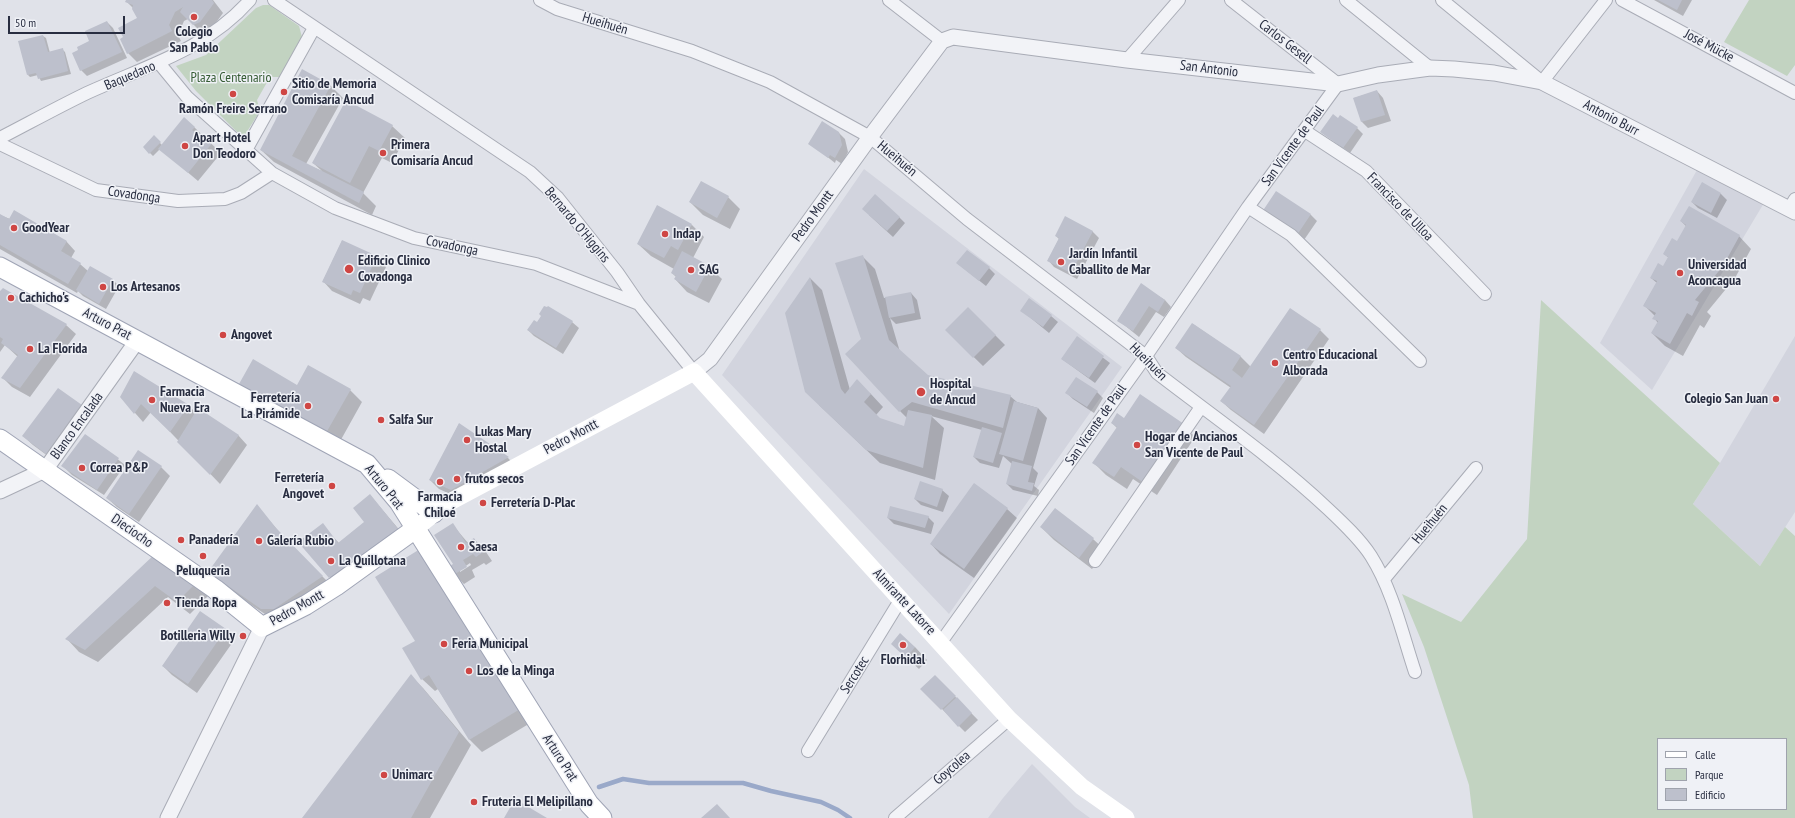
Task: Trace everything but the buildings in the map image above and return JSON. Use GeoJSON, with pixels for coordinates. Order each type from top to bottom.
{"type":"FeatureCollection","features":[{"type":"Feature","properties":{"kind":"main road","name":"Arturo Prat"},"geometry":{"type":"LineString","coordinates":[[0,268],[367,464],[399,502],[589,804],[602,818]]}},
{"type":"Feature","properties":{"kind":"main road","name":"Pedro Montt"},"geometry":{"type":"LineString","coordinates":[[262,627],[306,604],[336,586],[415,528],[434,512],[694,372]]}},
{"type":"Feature","properties":{"kind":"main road","name":"Almirante Latorre"},"geometry":{"type":"LineString","coordinates":[[694,372],[942,642],[1009,719],[1082,787],[1126,818]]}},
{"type":"Feature","properties":{"kind":"main road","name":"Dieciocho"},"geometry":{"type":"LineString","coordinates":[[0,439],[215,589],[262,627]]}},
{"type":"Feature","properties":{"kind":"main road"},"geometry":{"type":"LineString","coordinates":[[367,464],[434,512]]}},
{"type":"Feature","properties":{"kind":"street","name":"Baquedano"},"geometry":{"type":"LineString","coordinates":[[0,138],[87,93],[159,64],[197,44],[231,19],[250,0]]}},
{"type":"Feature","properties":{"kind":"street","name":"Bernardo O'Higgins"},"geometry":{"type":"LineString","coordinates":[[274,0],[530,172],[558,198],[617,272],[639,304],[694,372]]}},
{"type":"Feature","properties":{"kind":"street","name":"Hueihuén"},"geometry":{"type":"LineString","coordinates":[[540,0],[557,9],[692,51],[770,82],[870,137],[967,219],[1146,356],[1157,373],[1309,491],[1344,525],[1370,554],[1384,579],[1415,672]]}},
{"type":"Feature","properties":{"kind":"street"},"geometry":{"type":"LineString","coordinates":[[889,0],[942,41]]}},
{"type":"Feature","properties":{"kind":"street"},"geometry":{"type":"LineString","coordinates":[[1127,60],[1179,0]]}},
{"type":"Feature","properties":{"kind":"street","name":"Carlos Gesell"},"geometry":{"type":"LineString","coordinates":[[1231,0],[1338,84]]}},
{"type":"Feature","properties":{"kind":"street"},"geometry":{"type":"LineString","coordinates":[[1346,0],[1430,68]]}},
{"type":"Feature","properties":{"kind":"street","name":"Antonio Burr"},"geometry":{"type":"LineString","coordinates":[[1442,0],[1542,82],[1793,207]]}},
{"type":"Feature","properties":{"kind":"street"},"geometry":{"type":"LineString","coordinates":[[1542,82],[1606,0]]}},
{"type":"Feature","properties":{"kind":"street","name":"José Mücke"},"geometry":{"type":"LineString","coordinates":[[1622,0],[1795,93]]}},
{"type":"Feature","properties":{"kind":"street"},"geometry":{"type":"LineString","coordinates":[[246,150],[314,28]]}},
{"type":"Feature","properties":{"kind":"street","name":"San Antonio"},"geometry":{"type":"LineString","coordinates":[[942,41],[953,37],[1127,60],[1338,84],[1378,75],[1430,68],[1494,73],[1542,82]]}},
{"type":"Feature","properties":{"kind":"street","name":"Pedro Montt"},"geometry":{"type":"LineString","coordinates":[[694,372],[710,359],[870,137],[942,41]]}},
{"type":"Feature","properties":{"kind":"street","name":"Covadonga"},"geometry":{"type":"LineString","coordinates":[[159,64],[187,97],[272,173],[335,208],[414,238],[536,264],[639,304]]}},
{"type":"Feature","properties":{"kind":"street","name":"San Vicente de Paul"},"geometry":{"type":"LineString","coordinates":[[942,642],[1146,356],[1248,207],[1338,84]]}},
{"type":"Feature","properties":{"kind":"street","name":"Francisco de Ulloa"},"geometry":{"type":"LineString","coordinates":[[1305,131],[1366,172],[1485,294]]}},
{"type":"Feature","properties":{"kind":"street","name":"Covadonga"},"geometry":{"type":"LineString","coordinates":[[0,144],[96,190],[178,201],[225,199],[241,193],[272,173]]}},
{"type":"Feature","properties":{"kind":"street"},"geometry":{"type":"LineString","coordinates":[[1248,207],[1291,235],[1420,361]]}},
{"type":"Feature","properties":{"kind":"street","name":"Blanco Encalada"},"geometry":{"type":"LineString","coordinates":[[0,491],[45,470],[137,341]]}},
{"type":"Feature","properties":{"kind":"street"},"geometry":{"type":"LineString","coordinates":[[1095,561],[1201,407]]}},
{"type":"Feature","properties":{"kind":"street","name":"Hueihuén"},"geometry":{"type":"LineString","coordinates":[[1384,579],[1476,468]]}},
{"type":"Feature","properties":{"kind":"street","name":"Sercotec"},"geometry":{"type":"LineString","coordinates":[[808,751],[901,599]]}},
{"type":"Feature","properties":{"kind":"street","name":"Pedro Montt"},"geometry":{"type":"LineString","coordinates":[[170,818],[262,627]]}},
{"type":"Feature","properties":{"kind":"street","name":"Goycolea"},"geometry":{"type":"LineString","coordinates":[[895,818],[1009,719]]}},
{"type":"Feature","properties":{"kind":"shaded area","name":"Hospital de Ancud"},"geometry":{"type":"Polygon","coordinates":[[[864,169],[1122,367],[949,614],[722,375],[864,169]]]}},
{"type":"Feature","properties":{"kind":"shaded area","name":"Universidad Aconcagua"},"geometry":{"type":"Polygon","coordinates":[[[1697,170],[1764,203],[1652,390],[1600,343],[1697,170]]]}},
{"type":"Feature","properties":{"kind":"shaded area","name":"Colegio San Juan"},"geometry":{"type":"Polygon","coordinates":[[[1795,336],[1795,512],[1760,566],[1693,504],[1720,463],[1795,336]]]}},
{"type":"Feature","properties":{"kind":"shaded area"},"geometry":{"type":"Polygon","coordinates":[[[1032,764],[1075,807],[1090,818],[988,818],[1032,764]]]}},
{"type":"Feature","properties":{"kind":"green space"},"geometry":{"type":"Polygon","coordinates":[[[1749,0],[1795,0],[1795,65],[1787,76],[1724,42],[1749,0]]]}},
{"type":"Feature","properties":{"kind":"green space","name":"Plaza Centenario"},"geometry":{"type":"Polygon","coordinates":[[[263,5],[269,5],[299,26],[302,37],[279,77],[270,77],[257,100],[260,111],[243,138],[196,91],[176,66],[206,55],[256,8],[263,5]]]}},
{"type":"Feature","properties":{"kind":"green space"},"geometry":{"type":"Polygon","coordinates":[[[1541,300],[1720,463],[1693,504],[1760,566],[1785,527],[1795,536],[1795,818],[1473,818],[1469,785],[1424,647],[1402,594],[1461,622],[1527,539],[1541,300]]]}},
{"type":"Feature","properties":{"kind":"waterway"},"geometry":{"type":"LineString","coordinates":[[599,787],[623,779],[649,783],[743,783],[821,802],[838,810],[850,818]]}},
{"type":"Feature","properties":{"kind":"place","name":"Colegio San Pablo"},"geometry":{"type":"Point","coordinates":[194,17]}},
{"type":"Feature","properties":{"kind":"place","name":"Sitio de Memoria Comisaría Ancud"},"geometry":{"type":"Point","coordinates":[284,92]}},
{"type":"Feature","properties":{"kind":"place","name":"Ramón Freire Serrano"},"geometry":{"type":"Point","coordinates":[233,94]}},
{"type":"Feature","properties":{"kind":"place","name":"Apart Hotel Don Teodoro"},"geometry":{"type":"Point","coordinates":[185,146]}},
{"type":"Feature","properties":{"kind":"place","name":"Primera Comisaría Ancud"},"geometry":{"type":"Point","coordinates":[383,153]}},
{"type":"Feature","properties":{"kind":"place","name":"GoodYear"},"geometry":{"type":"Point","coordinates":[14,228]}},
{"type":"Feature","properties":{"kind":"place","name":"Indap"},"geometry":{"type":"Point","coordinates":[665,234]}},
{"type":"Feature","properties":{"kind":"place","name":"Jardín Infantil Caballito de Mar"},"geometry":{"type":"Point","coordinates":[1061,262]}},
{"type":"Feature","properties":{"kind":"place","name":"Edificio Clinico Covadonga"},"geometry":{"type":"Point","coordinates":[349,269]}},
{"type":"Feature","properties":{"kind":"place","name":"SAG"},"geometry":{"type":"Point","coordinates":[691,270]}},
{"type":"Feature","properties":{"kind":"place","name":"Universidad Aconcagua"},"geometry":{"type":"Point","coordinates":[1680,273]}},
{"type":"Feature","properties":{"kind":"place","name":"Los Artesanos"},"geometry":{"type":"Point","coordinates":[103,287]}},
{"type":"Feature","properties":{"kind":"place","name":"Cachicho's"},"geometry":{"type":"Point","coordinates":[11,298]}},
{"type":"Feature","properties":{"kind":"place","name":"Angovet"},"geometry":{"type":"Point","coordinates":[223,335]}},
{"type":"Feature","properties":{"kind":"place","name":"La Florida"},"geometry":{"type":"Point","coordinates":[30,349]}},
{"type":"Feature","properties":{"kind":"place","name":"Centro Educacional Alborada"},"geometry":{"type":"Point","coordinates":[1275,363]}},
{"type":"Feature","properties":{"kind":"place","name":"Hospital de Ancud"},"geometry":{"type":"Point","coordinates":[921,392]}},
{"type":"Feature","properties":{"kind":"place","name":"Colegio San Juan"},"geometry":{"type":"Point","coordinates":[1776,399]}},
{"type":"Feature","properties":{"kind":"place","name":"Farmacia Nueva Era"},"geometry":{"type":"Point","coordinates":[152,400]}},
{"type":"Feature","properties":{"kind":"place","name":"Ferretería La Pirámide"},"geometry":{"type":"Point","coordinates":[308,406]}},
{"type":"Feature","properties":{"kind":"place","name":"Salfa Sur"},"geometry":{"type":"Point","coordinates":[381,420]}},
{"type":"Feature","properties":{"kind":"place","name":"Lukas Mary Hostal"},"geometry":{"type":"Point","coordinates":[467,440]}},
{"type":"Feature","properties":{"kind":"place","name":"Hogar de Ancianos San Vicente de Paul"},"geometry":{"type":"Point","coordinates":[1137,445]}},
{"type":"Feature","properties":{"kind":"place","name":"Correa P&P"},"geometry":{"type":"Point","coordinates":[82,468]}},
{"type":"Feature","properties":{"kind":"place","name":"frutos secos"},"geometry":{"type":"Point","coordinates":[457,479]}},
{"type":"Feature","properties":{"kind":"place","name":"Farmacia Chiloé"},"geometry":{"type":"Point","coordinates":[440,482]}},
{"type":"Feature","properties":{"kind":"place","name":"Ferretería Angovet"},"geometry":{"type":"Point","coordinates":[332,486]}},
{"type":"Feature","properties":{"kind":"place","name":"Ferretería D-Plac"},"geometry":{"type":"Point","coordinates":[483,503]}},
{"type":"Feature","properties":{"kind":"place","name":"Panadería"},"geometry":{"type":"Point","coordinates":[181,540]}},
{"type":"Feature","properties":{"kind":"place","name":"Galería Rubio"},"geometry":{"type":"Point","coordinates":[259,541]}},
{"type":"Feature","properties":{"kind":"place","name":"Saesa"},"geometry":{"type":"Point","coordinates":[461,547]}},
{"type":"Feature","properties":{"kind":"place","name":"Peluqueria"},"geometry":{"type":"Point","coordinates":[203,556]}},
{"type":"Feature","properties":{"kind":"place","name":"La Quillotana"},"geometry":{"type":"Point","coordinates":[331,561]}},
{"type":"Feature","properties":{"kind":"place","name":"Tienda Ropa"},"geometry":{"type":"Point","coordinates":[167,603]}},
{"type":"Feature","properties":{"kind":"place","name":"Botilleria Willy"},"geometry":{"type":"Point","coordinates":[243,636]}},
{"type":"Feature","properties":{"kind":"place","name":"Feria Municipal"},"geometry":{"type":"Point","coordinates":[444,644]}},
{"type":"Feature","properties":{"kind":"place","name":"Florhidal"},"geometry":{"type":"Point","coordinates":[903,645]}},
{"type":"Feature","properties":{"kind":"place","name":"Los de la Minga"},"geometry":{"type":"Point","coordinates":[469,671]}},
{"type":"Feature","properties":{"kind":"place","name":"Unimarc"},"geometry":{"type":"Point","coordinates":[384,775]}},
{"type":"Feature","properties":{"kind":"place","name":"Fruteria El Melipillano"},"geometry":{"type":"Point","coordinates":[474,802]}}]}
